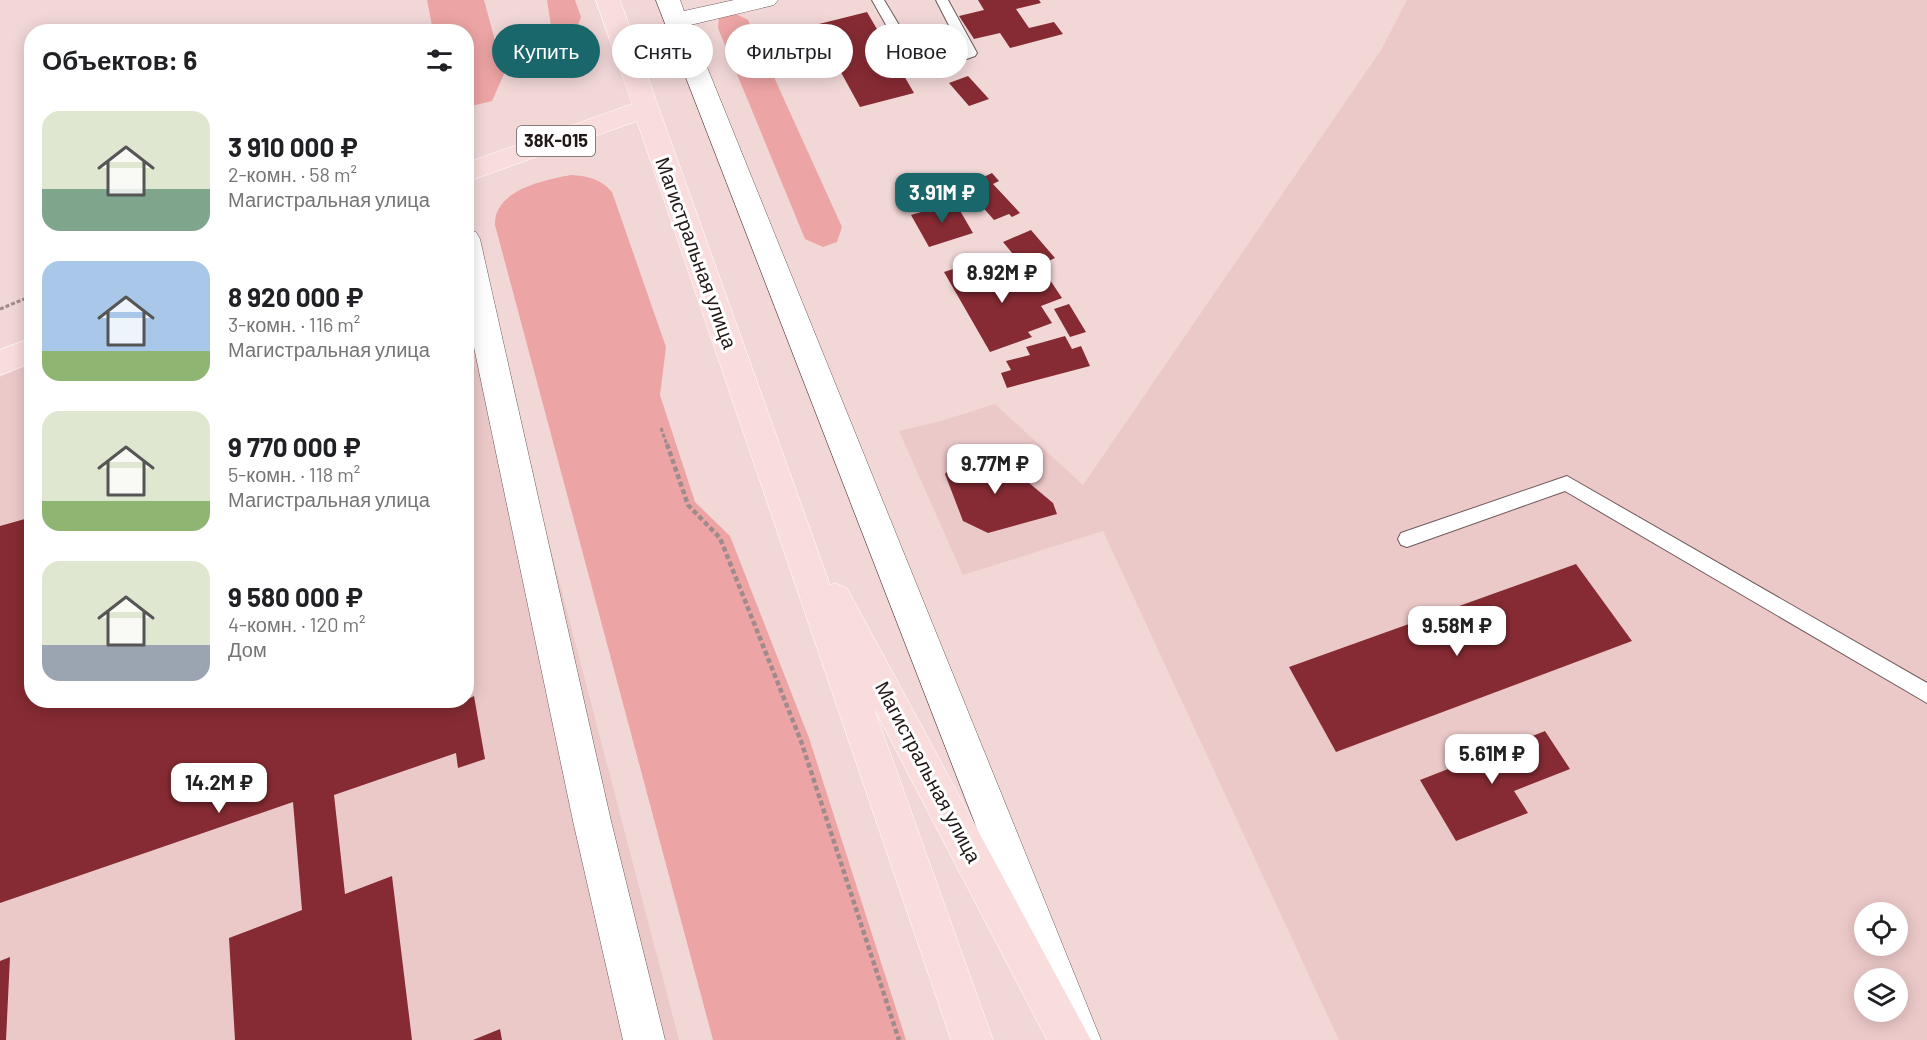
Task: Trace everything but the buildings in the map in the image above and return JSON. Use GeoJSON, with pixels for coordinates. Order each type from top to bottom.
{"type":"FeatureCollection","features":[{"type":"Feature","properties":{"kind":"main road","name":"Магистральная улица"},"geometry":{"type":"LineString","coordinates":[[608,0],[972,1040]]}},
{"type":"Feature","properties":{"kind":"main road","name":"38К-015"},"geometry":{"type":"LineString","coordinates":[[474,170],[645,109]]}},
{"type":"Feature","properties":{"kind":"main road"},"geometry":{"type":"LineString","coordinates":[[0,363],[24,353]]}},
{"type":"Feature","properties":{"kind":"main road","name":"Магистральная улица"},"geometry":{"type":"LineString","coordinates":[[785,505],[1070,1040]]}},
{"type":"Feature","properties":{"kind":"street"},"geometry":{"type":"LineString","coordinates":[[766,0],[671,10],[1080,1040]]}},
{"type":"Feature","properties":{"kind":"street"},"geometry":{"type":"LineString","coordinates":[[474,276],[592,821],[644,1040]]}},
{"type":"Feature","properties":{"kind":"lane"},"geometry":{"type":"LineString","coordinates":[[878,0],[912,59],[942,64],[970,53],[942,0]]}},
{"type":"Feature","properties":{"kind":"lane"},"geometry":{"type":"LineString","coordinates":[[1407,539],[1566,483],[1927,694]]}},
{"type":"Feature","properties":{"kind":"path"},"geometry":{"type":"LineString","coordinates":[[0,309],[24,299]]}},
{"type":"Feature","properties":{"kind":"path"},"geometry":{"type":"LineString","coordinates":[[661,428],[688,506],[720,538],[801,741],[899,1040]]}},
{"type":"Feature","properties":{"kind":"shaded area"},"geometry":{"type":"Polygon","coordinates":[[[427,0],[484,0],[492,30],[492,78],[502,78],[492,101],[474,105],[474,24],[432,24],[427,0]]]}},
{"type":"Feature","properties":{"kind":"shaded area"},"geometry":{"type":"Polygon","coordinates":[[[547,0],[575,0],[581,17],[578,24],[551,24],[547,0]]]}},
{"type":"Feature","properties":{"kind":"shaded area"},"geometry":{"type":"Polygon","coordinates":[[[1407,0],[1927,0],[1927,1040],[1339,1040],[1103,531],[963,575],[899,431],[995,404],[1083,485],[1381,50],[1407,0]]]}},
{"type":"Feature","properties":{"kind":"shaded area"},"geometry":{"type":"Polygon","coordinates":[[[734,13],[748,20],[750,24],[725,24],[725,45],[718,28],[719,16],[734,13]]]}},
{"type":"Feature","properties":{"kind":"shaded area"},"geometry":{"type":"Polygon","coordinates":[[[739,78],[774,78],[842,227],[837,242],[823,247],[805,239],[739,78]]]}},
{"type":"Feature","properties":{"kind":"shaded area"},"geometry":{"type":"Polygon","coordinates":[[[571,175],[594,179],[612,192],[666,347],[660,395],[695,502],[730,536],[809,738],[906,1040],[713,1040],[495,225],[497,213],[511,195],[535,184],[571,175]]]}},
{"type":"Feature","properties":{"kind":"shaded area"},"geometry":{"type":"Polygon","coordinates":[[[474,255],[679,1040],[0,1040],[0,377],[24,366],[24,708],[474,708],[474,255]]]}}]}
